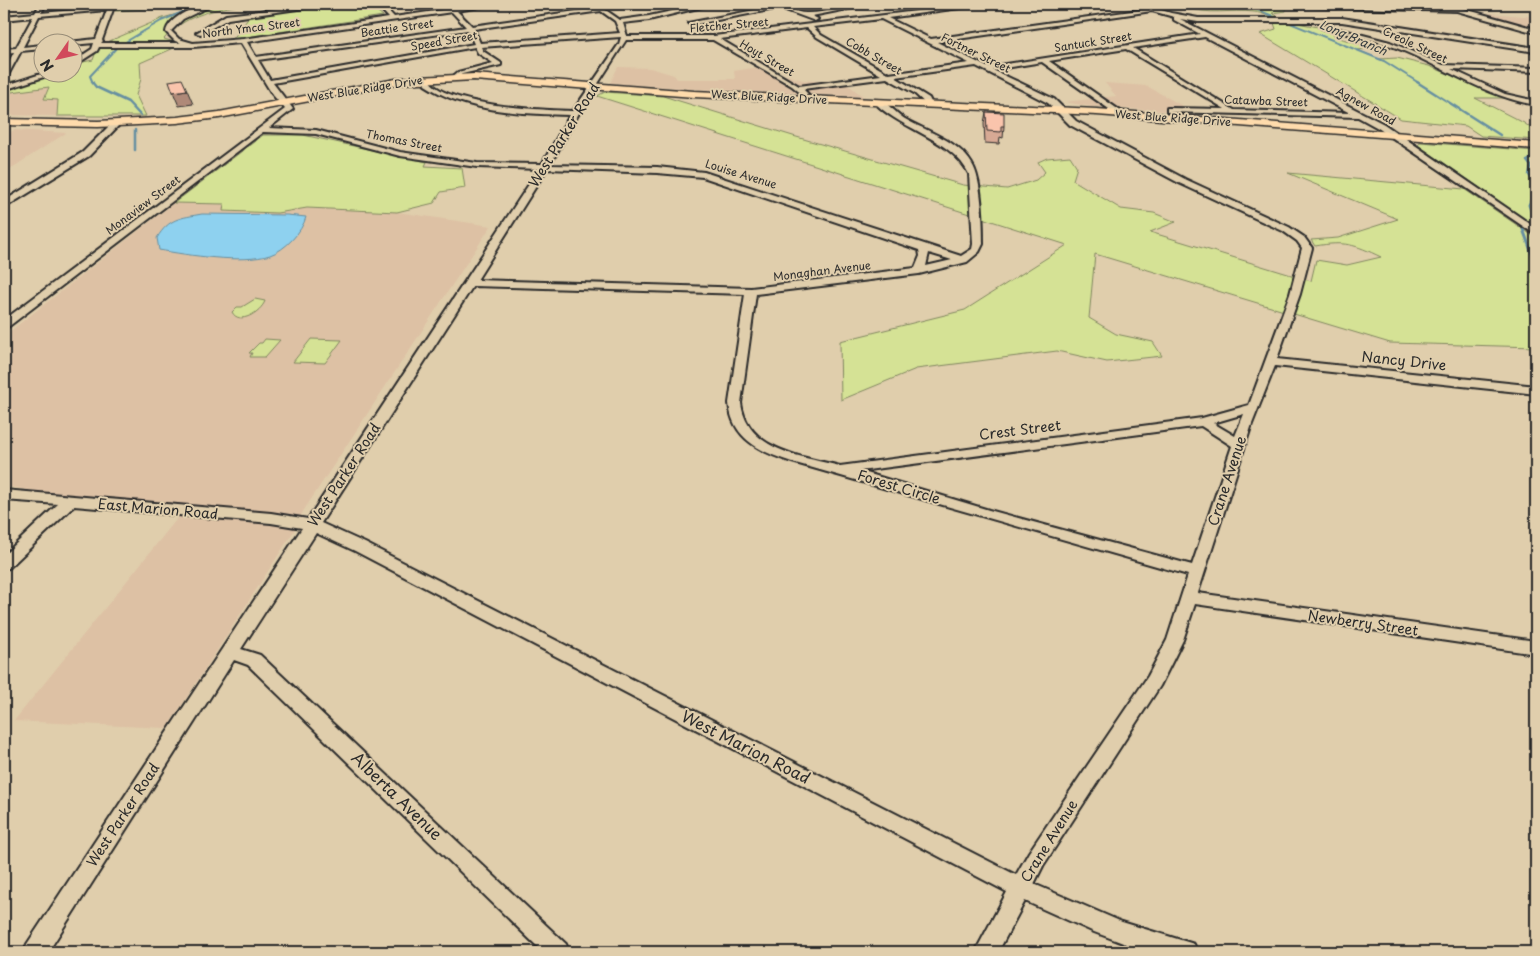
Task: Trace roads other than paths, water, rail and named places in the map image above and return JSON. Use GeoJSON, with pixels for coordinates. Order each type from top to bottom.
{"type":"FeatureCollection","features":[{"type":"Feature","properties":{"kind":"main road","name":"West Blue Ridge Drive"},"geometry":{"type":"LineString","coordinates":[[4,122],[117,124],[199,117],[378,85],[455,77],[808,99],[1059,110],[1536,146]]}},
{"type":"Feature","properties":{"kind":"street"},"geometry":{"type":"LineString","coordinates":[[4,77],[43,4]]}},
{"type":"Feature","properties":{"kind":"street"},"geometry":{"type":"LineString","coordinates":[[192,45],[174,38],[168,32],[168,28],[173,23],[212,4]]}},
{"type":"Feature","properties":{"kind":"street"},"geometry":{"type":"LineString","coordinates":[[199,33],[226,17],[329,4]]}},
{"type":"Feature","properties":{"kind":"street"},"geometry":{"type":"LineString","coordinates":[[379,4],[392,18]]}},
{"type":"Feature","properties":{"kind":"street"},"geometry":{"type":"LineString","coordinates":[[446,4],[470,27],[480,52],[498,65],[465,72],[455,77]]}},
{"type":"Feature","properties":{"kind":"street","name":"North Ymca Street"},"geometry":{"type":"LineString","coordinates":[[82,44],[192,45],[243,41],[494,4]]}},
{"type":"Feature","properties":{"kind":"street"},"geometry":{"type":"LineString","coordinates":[[594,4],[619,22],[624,36]]}},
{"type":"Feature","properties":{"kind":"street"},"geometry":{"type":"LineString","coordinates":[[619,22],[649,18],[712,4]]}},
{"type":"Feature","properties":{"kind":"street"},"geometry":{"type":"LineString","coordinates":[[806,15],[870,4]]}},
{"type":"Feature","properties":{"kind":"street","name":"Fletcher Street"},"geometry":{"type":"LineString","coordinates":[[624,36],[714,38],[985,4]]}},
{"type":"Feature","properties":{"kind":"street"},"geometry":{"type":"LineString","coordinates":[[1137,4],[1178,17]]}},
{"type":"Feature","properties":{"kind":"street"},"geometry":{"type":"LineString","coordinates":[[1276,4],[1457,9]]}},
{"type":"Feature","properties":{"kind":"street"},"geometry":{"type":"LineString","coordinates":[[1438,4],[1536,32]]}},
{"type":"Feature","properties":{"kind":"street"},"geometry":{"type":"LineString","coordinates":[[691,23],[779,5],[828,24]]}},
{"type":"Feature","properties":{"kind":"street"},"geometry":{"type":"LineString","coordinates":[[4,18],[111,6],[99,43],[90,55],[82,59]]}},
{"type":"Feature","properties":{"kind":"street","name":"Beattie Street"},"geometry":{"type":"LineString","coordinates":[[254,58],[602,9]]}},
{"type":"Feature","properties":{"kind":"street"},"geometry":{"type":"LineString","coordinates":[[930,41],[1153,10]]}},
{"type":"Feature","properties":{"kind":"street","name":"Fortner Street"},"geometry":{"type":"LineString","coordinates":[[882,17],[1051,101],[1059,110]]}},
{"type":"Feature","properties":{"kind":"street","name":"Creole Street"},"geometry":{"type":"LineString","coordinates":[[1178,17],[1208,21],[1290,20],[1373,37],[1476,85],[1536,103]]}},
{"type":"Feature","properties":{"kind":"street","name":"Agnew Road"},"geometry":{"type":"LineString","coordinates":[[1178,17],[1176,19],[1205,35],[1360,115],[1394,135],[1536,232]]}},
{"type":"Feature","properties":{"kind":"street"},"geometry":{"type":"LineString","coordinates":[[1290,20],[1349,21],[1536,50]]}},
{"type":"Feature","properties":{"kind":"street","name":"Cobb Street"},"geometry":{"type":"LineString","coordinates":[[809,27],[819,36],[916,92],[928,104]]}},
{"type":"Feature","properties":{"kind":"street","name":"Santuck Street"},"geometry":{"type":"LineString","coordinates":[[984,69],[1205,35]]}},
{"type":"Feature","properties":{"kind":"street","name":"Speed Street"},"geometry":{"type":"LineString","coordinates":[[268,82],[478,45],[624,36]]}},
{"type":"Feature","properties":{"kind":"street","name":"West Parker Road"},"geometry":{"type":"LineString","coordinates":[[35,952],[544,168],[575,113],[594,86],[624,36]]}},
{"type":"Feature","properties":{"kind":"street","name":"Hoyt Street"},"geometry":{"type":"LineString","coordinates":[[714,38],[798,88],[808,99]]}},
{"type":"Feature","properties":{"kind":"street"},"geometry":{"type":"LineString","coordinates":[[243,41],[283,103]]}},
{"type":"Feature","properties":{"kind":"street"},"geometry":{"type":"LineString","coordinates":[[1126,47],[1234,112]]}},
{"type":"Feature","properties":{"kind":"street"},"geometry":{"type":"LineString","coordinates":[[4,51],[32,48]]}},
{"type":"Feature","properties":{"kind":"street"},"geometry":{"type":"LineString","coordinates":[[1043,60],[1119,114]]}},
{"type":"Feature","properties":{"kind":"street"},"geometry":{"type":"LineString","coordinates":[[798,88],[976,64]]}},
{"type":"Feature","properties":{"kind":"street"},"geometry":{"type":"LineString","coordinates":[[1440,67],[1536,70]]}},
{"type":"Feature","properties":{"kind":"street"},"geometry":{"type":"LineString","coordinates":[[4,88],[32,79]]}},
{"type":"Feature","properties":{"kind":"street"},"geometry":{"type":"LineString","coordinates":[[426,79],[427,84],[433,88],[472,102],[520,110],[575,113]]}},
{"type":"Feature","properties":{"kind":"street"},"geometry":{"type":"LineString","coordinates":[[879,102],[893,114],[953,150],[970,165],[973,174],[978,244],[971,255],[963,260]]}},
{"type":"Feature","properties":{"kind":"street","name":"Monaview Street"},"geometry":{"type":"LineString","coordinates":[[4,325],[289,109],[283,103]]}},
{"type":"Feature","properties":{"kind":"street","name":"Crane Avenue"},"geometry":{"type":"LineString","coordinates":[[986,952],[1036,859],[1154,681],[1174,640],[1246,424],[1295,294],[1306,253],[1305,243],[1297,235],[1152,166],[1067,120],[1059,110]]}},
{"type":"Feature","properties":{"kind":"street","name":"Catawba Street"},"geometry":{"type":"LineString","coordinates":[[1170,110],[1360,115]]}},
{"type":"Feature","properties":{"kind":"street"},"geometry":{"type":"LineString","coordinates":[[4,205],[86,154],[117,124]]}},
{"type":"Feature","properties":{"kind":"street","name":"Thomas Street"},"geometry":{"type":"LineString","coordinates":[[262,130],[316,132],[392,152],[456,162],[544,168]]}},
{"type":"Feature","properties":{"kind":"street","name":"Louise Avenue"},"geometry":{"type":"LineString","coordinates":[[544,168],[657,170],[704,175],[963,260]]}},
{"type":"Feature","properties":{"kind":"street"},"geometry":{"type":"LineString","coordinates":[[919,271],[925,256],[923,248]]}},
{"type":"Feature","properties":{"kind":"street","name":"Monaghan Avenue"},"geometry":{"type":"LineString","coordinates":[[469,283],[751,291],[919,271],[963,260]]}},
{"type":"Feature","properties":{"kind":"street","name":"Forest Circle"},"geometry":{"type":"LineString","coordinates":[[751,291],[735,402],[738,422],[749,437],[762,445],[794,457],[1064,536],[1196,572]]}},
{"type":"Feature","properties":{"kind":"street","name":"Nancy Drive"},"geometry":{"type":"LineString","coordinates":[[1269,362],[1536,390]]}},
{"type":"Feature","properties":{"kind":"street","name":"Crest Street"},"geometry":{"type":"LineString","coordinates":[[841,470],[1202,422],[1254,407]]}},
{"type":"Feature","properties":{"kind":"street"},"geometry":{"type":"LineString","coordinates":[[1202,422],[1240,444]]}},
{"type":"Feature","properties":{"kind":"street","name":"East Marion Road"},"geometry":{"type":"LineString","coordinates":[[4,495],[271,518],[312,525]]}},
{"type":"Feature","properties":{"kind":"street"},"geometry":{"type":"LineString","coordinates":[[4,564],[70,501]]}},
{"type":"Feature","properties":{"kind":"street","name":"West Marion Road"},"geometry":{"type":"LineString","coordinates":[[312,525],[360,547],[1020,888],[1090,922],[1123,935],[1156,946],[1186,952]]}},
{"type":"Feature","properties":{"kind":"street","name":"Newberry Street"},"geometry":{"type":"LineString","coordinates":[[1189,597],[1536,648]]}},
{"type":"Feature","properties":{"kind":"street","name":"Alberta Avenue"},"geometry":{"type":"LineString","coordinates":[[229,651],[254,660],[558,952]]}},
{"type":"Feature","properties":{"kind":"water"},"geometry":{"type":"Polygon","coordinates":[[[202,214],[306,217],[301,229],[287,245],[276,253],[259,258],[215,258],[159,250],[157,238],[166,226],[181,218],[202,214]]]}},
{"type":"Feature","properties":{"kind":"waterway"},"geometry":{"type":"LineString","coordinates":[[122,44],[161,21],[202,4]]}},
{"type":"Feature","properties":{"kind":"waterway","name":"Long Branch"},"geometry":{"type":"LineString","coordinates":[[1243,4],[1384,61],[1419,83]]}},
{"type":"Feature","properties":{"kind":"waterway"},"geometry":{"type":"LineString","coordinates":[[93,83],[90,76],[118,46]]}},
{"type":"Feature","properties":{"kind":"waterway"},"geometry":{"type":"LineString","coordinates":[[92,82],[96,87],[128,102],[140,115]]}},
{"type":"Feature","properties":{"kind":"waterway","name":"Long Branch"},"geometry":{"type":"LineString","coordinates":[[1417,82],[1500,135]]}},
{"type":"Feature","properties":{"kind":"waterway"},"geometry":{"type":"LineString","coordinates":[[135,130],[135,150]]}},
{"type":"Feature","properties":{"kind":"waterway"},"geometry":{"type":"LineString","coordinates":[[1533,187],[1533,180],[1529,175],[1531,166],[1527,161],[1536,156]]}},
{"type":"Feature","properties":{"kind":"waterway"},"geometry":{"type":"LineString","coordinates":[[1533,187],[1536,190],[1529,205],[1533,216],[1536,217]]}},
{"type":"Feature","properties":{"kind":"waterway"},"geometry":{"type":"LineString","coordinates":[[1530,223],[1536,222]]}},
{"type":"Feature","properties":{"kind":"waterway"},"geometry":{"type":"LineString","coordinates":[[1521,224],[1536,264]]}}]}
